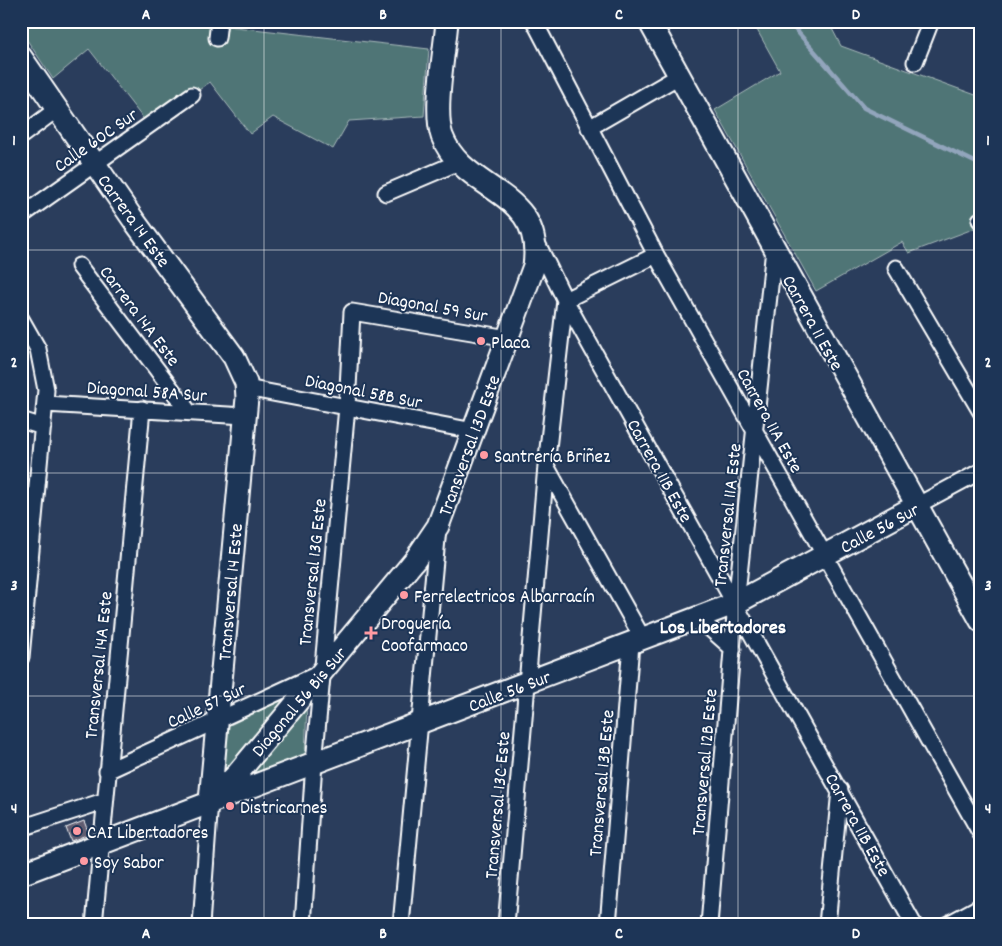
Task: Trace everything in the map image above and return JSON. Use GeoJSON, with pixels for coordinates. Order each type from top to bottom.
{"type":"FeatureCollection","features":[{"type":"Feature","properties":{"kind":"street"},"geometry":{"type":"LineString","coordinates":[[217,38],[219,21]]}},
{"type":"Feature","properties":{"kind":"street","name":"Carrera 11A Este"},"geometry":{"type":"LineString","coordinates":[[534,21],[656,255],[981,834]]}},
{"type":"Feature","properties":{"kind":"street","name":"Carrera 11 Este"},"geometry":{"type":"LineString","coordinates":[[649,21],[981,622]]}},
{"type":"Feature","properties":{"kind":"street"},"geometry":{"type":"LineString","coordinates":[[915,62],[931,21]]}},
{"type":"Feature","properties":{"kind":"street","name":"Carrera 11B Este"},"geometry":{"type":"LineString","coordinates":[[444,26],[439,126],[446,145],[459,162],[517,208],[527,220],[565,300],[736,603],[914,925]]}},
{"type":"Feature","properties":{"kind":"street","name":"Carrera 14 Este"},"geometry":{"type":"LineString","coordinates":[[21,57],[95,164],[234,357],[246,385]]}},
{"type":"Feature","properties":{"kind":"street"},"geometry":{"type":"LineString","coordinates":[[589,128],[679,76]]}},
{"type":"Feature","properties":{"kind":"street","name":"Calle 60C Sur"},"geometry":{"type":"LineString","coordinates":[[21,216],[192,95]]}},
{"type":"Feature","properties":{"kind":"street"},"geometry":{"type":"LineString","coordinates":[[21,136],[57,109]]}},
{"type":"Feature","properties":{"kind":"street"},"geometry":{"type":"LineString","coordinates":[[386,193],[459,162]]}},
{"type":"Feature","properties":{"kind":"street","name":"Transversal 13D Este"},"geometry":{"type":"LineString","coordinates":[[401,925],[438,526],[534,266],[536,240]]}},
{"type":"Feature","properties":{"kind":"street","name":"Transversal 11A Este"},"geometry":{"type":"LineString","coordinates":[[736,603],[774,249]]}},
{"type":"Feature","properties":{"kind":"street"},"geometry":{"type":"LineString","coordinates":[[565,300],[656,255]]}},
{"type":"Feature","properties":{"kind":"street","name":"Carrera 14A Este"},"geometry":{"type":"LineString","coordinates":[[79,266],[189,412]]}},
{"type":"Feature","properties":{"kind":"street"},"geometry":{"type":"LineString","coordinates":[[896,268],[981,412]]}},
{"type":"Feature","properties":{"kind":"street","name":"Transversal 13C Este"},"geometry":{"type":"LineString","coordinates":[[506,925],[546,466],[565,300]]}},
{"type":"Feature","properties":{"kind":"street","name":"Diagonal 59 Sur"},"geometry":{"type":"LineString","coordinates":[[352,312],[508,338]]}},
{"type":"Feature","properties":{"kind":"street","name":"Transversal 13G Este"},"geometry":{"type":"LineString","coordinates":[[303,925],[314,763],[347,407],[352,312]]}},
{"type":"Feature","properties":{"kind":"street"},"geometry":{"type":"LineString","coordinates":[[21,319],[32,336],[42,362],[45,404],[28,521],[21,656]]}},
{"type":"Feature","properties":{"kind":"street","name":"Diagonal 58B Sur"},"geometry":{"type":"LineString","coordinates":[[246,385],[347,407],[474,431]]}},
{"type":"Feature","properties":{"kind":"street","name":"Transversal 14 Este"},"geometry":{"type":"LineString","coordinates":[[210,802],[245,416],[246,385]]}},
{"type":"Feature","properties":{"kind":"street","name":"Diagonal 58A Sur"},"geometry":{"type":"LineString","coordinates":[[45,404],[245,416]]}},
{"type":"Feature","properties":{"kind":"street","name":"Transversal 14A Este"},"geometry":{"type":"LineString","coordinates":[[94,925],[104,801],[142,409]]}},
{"type":"Feature","properties":{"kind":"street"},"geometry":{"type":"LineString","coordinates":[[21,420],[43,427]]}},
{"type":"Feature","properties":{"kind":"street"},"geometry":{"type":"LineString","coordinates":[[546,466],[637,642]]}},
{"type":"Feature","properties":{"kind":"street","name":"Calle 56 Sur"},"geometry":{"type":"LineString","coordinates":[[21,874],[736,603],[981,471]]}},
{"type":"Feature","properties":{"kind":"street","name":"Diagonal 56 Bis Sur"},"geometry":{"type":"LineString","coordinates":[[210,802],[238,773],[415,560],[438,526]]}},
{"type":"Feature","properties":{"kind":"street","name":"Transversal 12B Este"},"geometry":{"type":"LineString","coordinates":[[709,925],[736,603]]}},
{"type":"Feature","properties":{"kind":"street"},"geometry":{"type":"LineString","coordinates":[[698,618],[733,649]]}},
{"type":"Feature","properties":{"kind":"street","name":"Transversal 13B Este"},"geometry":{"type":"LineString","coordinates":[[608,925],[637,642]]}},
{"type":"Feature","properties":{"kind":"street","name":"Calle 57 Sur"},"geometry":{"type":"LineString","coordinates":[[107,771],[322,672]]}},
{"type":"Feature","properties":{"kind":"street"},"geometry":{"type":"LineString","coordinates":[[827,925],[840,790]]}},
{"type":"Feature","properties":{"kind":"street"},"geometry":{"type":"LineString","coordinates":[[21,828],[104,801]]}},
{"type":"Feature","properties":{"kind":"street"},"geometry":{"type":"LineString","coordinates":[[201,925],[210,802]]}},
{"type":"Feature","properties":{"kind":"street"},"geometry":{"type":"LineString","coordinates":[[946,925],[981,906]]}},
{"type":"Feature","properties":{"kind":"green space"},"geometry":{"type":"Polygon","coordinates":[[[21,21],[183,21],[429,49],[424,116],[349,121],[333,149],[273,117],[250,134],[210,82],[149,126],[89,49],[53,79],[21,31],[21,21]]]}},
{"type":"Feature","properties":{"kind":"green space"},"geometry":{"type":"Polygon","coordinates":[[[752,21],[828,21],[841,46],[981,97],[981,226],[909,253],[902,242],[816,291],[715,110],[780,71],[752,21]]]}},
{"type":"Feature","properties":{"kind":"green space"},"geometry":{"type":"Polygon","coordinates":[[[292,695],[220,786],[226,727],[292,695]]]}},
{"type":"Feature","properties":{"kind":"green space"},"geometry":{"type":"Polygon","coordinates":[[[307,703],[305,757],[240,784],[307,703]]]}},
{"type":"Feature","properties":{"kind":"building","name":"CAI Libertadores"},"geometry":{"type":"Polygon","coordinates":[[[84,821],[89,834],[71,841],[66,828],[84,821]]]}},
{"type":"Feature","properties":{"kind":"waterway"},"geometry":{"type":"LineString","coordinates":[[788,21],[864,108],[981,165]]}},
{"type":"Feature","properties":{"kind":"place","name":"Placa"},"geometry":{"type":"Point","coordinates":[481,341]}},
{"type":"Feature","properties":{"kind":"place","name":"Santrería Briñez"},"geometry":{"type":"Point","coordinates":[484,455]}},
{"type":"Feature","properties":{"kind":"place","name":"Ferrelectricos Albarracín"},"geometry":{"type":"Point","coordinates":[404,595]}},
{"type":"Feature","properties":{"kind":"place","name":"Droguería Coofarmaco"},"geometry":{"type":"Point","coordinates":[371,633]}},
{"type":"Feature","properties":{"kind":"place","name":"Districarnes"},"geometry":{"type":"Point","coordinates":[230,806]}},
{"type":"Feature","properties":{"kind":"place","name":"CAI Libertadores"},"geometry":{"type":"Point","coordinates":[77,831]}},
{"type":"Feature","properties":{"kind":"place","name":"Soy Sabor"},"geometry":{"type":"Point","coordinates":[84,861]}},
{"type":"Feature","properties":{"kind":"district","name":"Los Libertadores"},"geometry":{"type":"Point","coordinates":[723,626]}}]}
